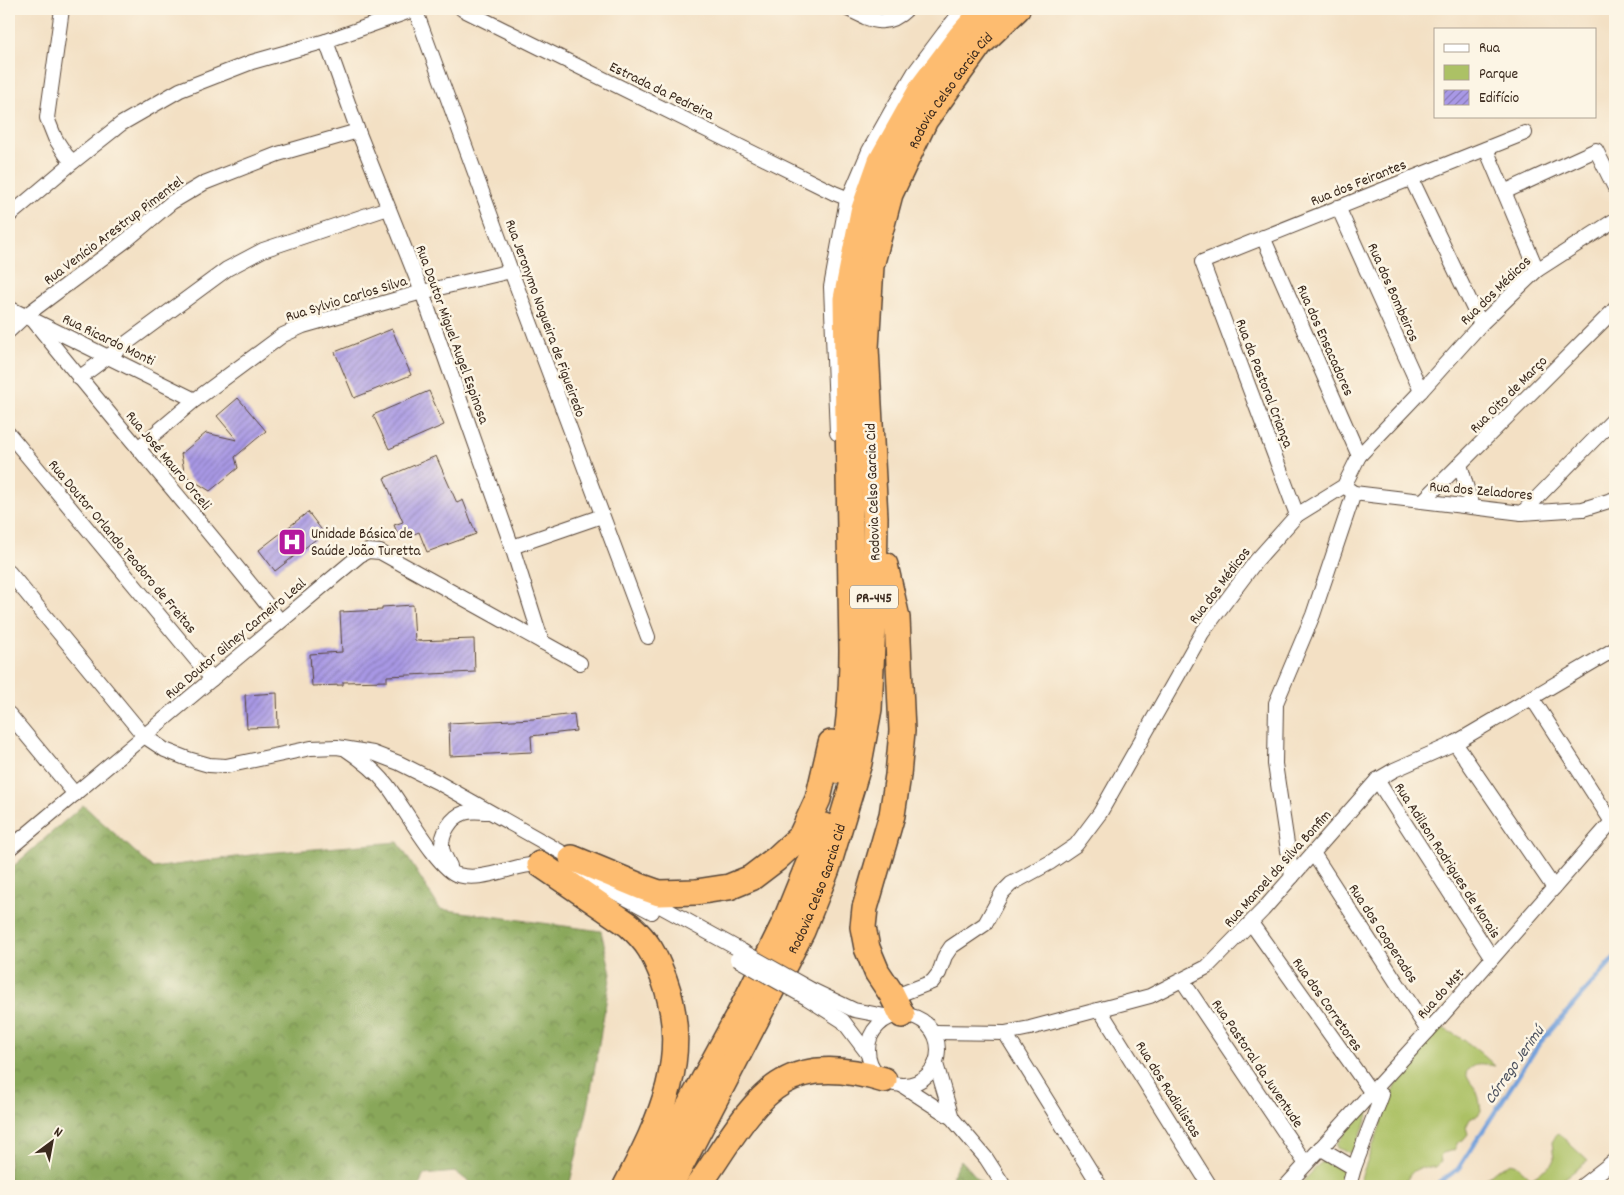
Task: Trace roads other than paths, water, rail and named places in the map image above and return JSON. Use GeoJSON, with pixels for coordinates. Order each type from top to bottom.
{"type":"FeatureCollection","features":[{"type":"Feature","properties":{"kind":"highway","name":"Rodovia Celso Garcia Cid"},"geometry":{"type":"LineString","coordinates":[[646,1186],[740,1013],[786,922],[812,860],[831,806],[844,756],[852,690],[846,299],[863,212],[882,161],[922,88],[961,36],[985,9]]}},
{"type":"Feature","properties":{"kind":"highway","name":"Rodovia Celso Garcia Cid"},"geometry":{"type":"LineString","coordinates":[[670,1186],[802,931],[827,870],[859,763],[870,708],[874,603],[875,517],[866,348],[871,266],[890,194],[925,120],[980,44],[1017,9]]}},
{"type":"Feature","properties":{"kind":"highway"},"geometry":{"type":"LineString","coordinates":[[875,517],[897,618],[902,731],[892,815],[865,908],[863,927],[867,948],[895,1010]]}},
{"type":"Feature","properties":{"kind":"highway"},"geometry":{"type":"LineString","coordinates":[[572,858],[659,893],[704,891],[729,887],[751,878],[776,859],[801,836],[818,799],[852,650]]}},
{"type":"Feature","properties":{"kind":"highway"},"geometry":{"type":"LineString","coordinates":[[540,864],[629,925],[639,934],[653,952],[667,988],[675,1025],[671,1080],[651,1139],[626,1186]]}},
{"type":"Feature","properties":{"kind":"highway"},"geometry":{"type":"LineString","coordinates":[[698,1186],[752,1109],[782,1082],[798,1075],[819,1071],[844,1071],[862,1073],[894,1083]]}},
{"type":"Feature","properties":{"kind":"street"},"geometry":{"type":"LineString","coordinates":[[62,9],[47,118],[60,147],[73,162]]}},
{"type":"Feature","properties":{"kind":"street"},"geometry":{"type":"LineString","coordinates":[[9,216],[121,124],[180,90],[252,62],[326,41],[415,9]]}},
{"type":"Feature","properties":{"kind":"street","name":"Rua Jeronymo Nogueira de Figueiredo"},"geometry":{"type":"LineString","coordinates":[[415,9],[510,271],[648,637]]}},
{"type":"Feature","properties":{"kind":"street","name":"Estrada da Pedreira"},"geometry":{"type":"LineString","coordinates":[[462,9],[834,193],[849,198]]}},
{"type":"Feature","properties":{"kind":"street"},"geometry":{"type":"LineString","coordinates":[[848,9],[882,22],[895,18],[907,9]]}},
{"type":"Feature","properties":{"kind":"street"},"geometry":{"type":"LineString","coordinates":[[848,446],[836,432],[831,287],[836,254],[849,198],[869,151],[892,110],[919,67],[964,9]]}},
{"type":"Feature","properties":{"kind":"street","name":"Rua Doutor Miguel Augel Espinosa"},"geometry":{"type":"LineString","coordinates":[[326,41],[358,131],[422,292],[512,547],[542,642]]}},
{"type":"Feature","properties":{"kind":"street","name":"Rua Venício Arestrup Pimentel"},"geometry":{"type":"LineString","coordinates":[[9,331],[29,318],[172,202],[204,183],[278,154],[358,131]]}},
{"type":"Feature","properties":{"kind":"street","name":"Rua dos Feirantes"},"geometry":{"type":"LineString","coordinates":[[1202,262],[1525,133]]}},
{"type":"Feature","properties":{"kind":"street"},"geometry":{"type":"LineString","coordinates":[[1486,148],[1537,270]]}},
{"type":"Feature","properties":{"kind":"street"},"geometry":{"type":"LineString","coordinates":[[1504,192],[1596,150],[1615,188]]}},
{"type":"Feature","properties":{"kind":"street"},"geometry":{"type":"LineString","coordinates":[[1412,178],[1480,324]]}},
{"type":"Feature","properties":{"kind":"street","name":"Rua dos Bombeiros"},"geometry":{"type":"LineString","coordinates":[[1338,207],[1420,391]]}},
{"type":"Feature","properties":{"kind":"street"},"geometry":{"type":"LineString","coordinates":[[79,378],[197,290],[244,259],[263,250],[388,208]]}},
{"type":"Feature","properties":{"kind":"street","name":"Rua dos Médicos"},"geometry":{"type":"LineString","coordinates":[[895,1010],[932,982],[940,973],[945,956],[952,947],[985,924],[1002,893],[1011,884],[1051,862],[1076,845],[1100,813],[1202,633],[1256,561],[1297,515],[1349,490],[1359,456],[1480,324],[1537,270],[1615,220]]}},
{"type":"Feature","properties":{"kind":"street","name":"Rua dos Ensacadores"},"geometry":{"type":"LineString","coordinates":[[1263,237],[1359,456]]}},
{"type":"Feature","properties":{"kind":"street","name":"Rua da Pastoral Criança"},"geometry":{"type":"LineString","coordinates":[[1202,262],[1297,515]]}},
{"type":"Feature","properties":{"kind":"street","name":"Rua Sylvio Carlos Silva"},"geometry":{"type":"LineString","coordinates":[[138,448],[195,400],[283,335],[303,326],[422,292],[510,271]]}},
{"type":"Feature","properties":{"kind":"street","name":"Rua Ricardo Monti"},"geometry":{"type":"LineString","coordinates":[[9,308],[195,400]]}},
{"type":"Feature","properties":{"kind":"street","name":"Rua Oito de Março"},"geometry":{"type":"LineString","coordinates":[[1423,501],[1615,309]]}},
{"type":"Feature","properties":{"kind":"street","name":"Rua José Mauro Orceli"},"geometry":{"type":"LineString","coordinates":[[29,318],[280,621]]}},
{"type":"Feature","properties":{"kind":"street"},"geometry":{"type":"LineString","coordinates":[[1522,512],[1615,418]]}},
{"type":"Feature","properties":{"kind":"street","name":"Rua Doutor Orlando Teodoro de Freitas"},"geometry":{"type":"LineString","coordinates":[[9,434],[212,679]]}},
{"type":"Feature","properties":{"kind":"street"},"geometry":{"type":"LineString","coordinates":[[1460,464],[1472,507]]}},
{"type":"Feature","properties":{"kind":"street"},"geometry":{"type":"LineString","coordinates":[[1292,877],[1275,764],[1276,703],[1313,616],[1349,490]]}},
{"type":"Feature","properties":{"kind":"street","name":"Rua dos Zeladores"},"geometry":{"type":"LineString","coordinates":[[1349,490],[1423,501],[1522,512],[1583,509],[1615,498]]}},
{"type":"Feature","properties":{"kind":"street"},"geometry":{"type":"LineString","coordinates":[[512,547],[602,516]]}},
{"type":"Feature","properties":{"kind":"street","name":"Rua Doutor Gilney Carneiro Leal"},"geometry":{"type":"LineString","coordinates":[[9,849],[280,621],[360,555],[368,551],[380,552],[580,663]]}},
{"type":"Feature","properties":{"kind":"street"},"geometry":{"type":"LineString","coordinates":[[9,572],[144,736],[165,750],[209,765],[226,766],[311,748],[337,747],[373,753],[399,763],[491,812],[810,994],[854,1010],[895,1010],[922,1020],[934,1032],[938,1040],[939,1049],[936,1064],[931,1073],[923,1080],[914,1084],[894,1083]]}},
{"type":"Feature","properties":{"kind":"street","name":"Rua Manoel da Silva Bonfim"},"geometry":{"type":"LineString","coordinates":[[934,1032],[1005,1033],[1030,1028],[1150,996],[1207,967],[1251,923],[1377,780],[1394,770],[1455,743],[1614,653]]}},
{"type":"Feature","properties":{"kind":"street"},"geometry":{"type":"LineString","coordinates":[[1532,698],[1614,820]]}},
{"type":"Feature","properties":{"kind":"street"},"geometry":{"type":"LineString","coordinates":[[9,714],[75,794]]}},
{"type":"Feature","properties":{"kind":"street"},"geometry":{"type":"LineString","coordinates":[[1455,743],[1554,888]]}},
{"type":"Feature","properties":{"kind":"street"},"geometry":{"type":"LineString","coordinates":[[346,749],[369,766],[386,784],[440,863],[456,875],[474,876],[540,864],[560,867],[577,873],[740,955]]}},
{"type":"Feature","properties":{"kind":"street","name":"Rua Adilson Rodrigues de Morais"},"geometry":{"type":"LineString","coordinates":[[1377,780],[1492,958]]}},
{"type":"Feature","properties":{"kind":"street"},"geometry":{"type":"LineString","coordinates":[[456,875],[449,865],[442,847],[444,834],[452,821],[463,813],[474,811],[491,812]]}},
{"type":"Feature","properties":{"kind":"street","name":"Rua do Mst"},"geometry":{"type":"LineString","coordinates":[[1286,1186],[1320,1148],[1375,1098],[1390,1073],[1614,820]]}},
{"type":"Feature","properties":{"kind":"street","name":"Rua dos Cooperados"},"geometry":{"type":"LineString","coordinates":[[1313,854],[1428,1031]]}},
{"type":"Feature","properties":{"kind":"street","name":"Rua dos Corretores"},"geometry":{"type":"LineString","coordinates":[[1251,923],[1375,1098]]}},
{"type":"Feature","properties":{"kind":"street","name":"Rua Pastoral da Juventude"},"geometry":{"type":"LineString","coordinates":[[1182,980],[1306,1164]]}},
{"type":"Feature","properties":{"kind":"street"},"geometry":{"type":"LineString","coordinates":[[810,994],[843,1021],[868,1054],[873,1069],[952,1118],[986,1158],[1004,1186]]}},
{"type":"Feature","properties":{"kind":"street"},"geometry":{"type":"LineString","coordinates":[[868,1054],[871,1036],[875,1028],[895,1010]]}},
{"type":"Feature","properties":{"kind":"street","name":"Rua dos Radialistas"},"geometry":{"type":"LineString","coordinates":[[1100,1010],[1210,1186]]}},
{"type":"Feature","properties":{"kind":"street"},"geometry":{"type":"LineString","coordinates":[[1005,1033],[1100,1186]]}},
{"type":"Feature","properties":{"kind":"street"},"geometry":{"type":"LineString","coordinates":[[936,1064],[952,1118]]}},
{"type":"Feature","properties":{"kind":"street"},"geometry":{"type":"LineString","coordinates":[[1349,1186],[1375,1098]]}},
{"type":"Feature","properties":{"kind":"street"},"geometry":{"type":"LineString","coordinates":[[1320,1148],[1354,1168]]}},
{"type":"Feature","properties":{"kind":"street"},"geometry":{"type":"LineString","coordinates":[[1583,1186],[1615,1160]]}},
{"type":"Feature","properties":{"kind":"waterway","name":"Córrego Jerimú"},"geometry":{"type":"LineString","coordinates":[[1434,1186],[1458,1169],[1539,1044],[1615,957]]}},
{"type":"Feature","properties":{"kind":"place","name":"Unidade Básica de Saúde João Turetta"},"geometry":{"type":"Point","coordinates":[292,542]}}]}
